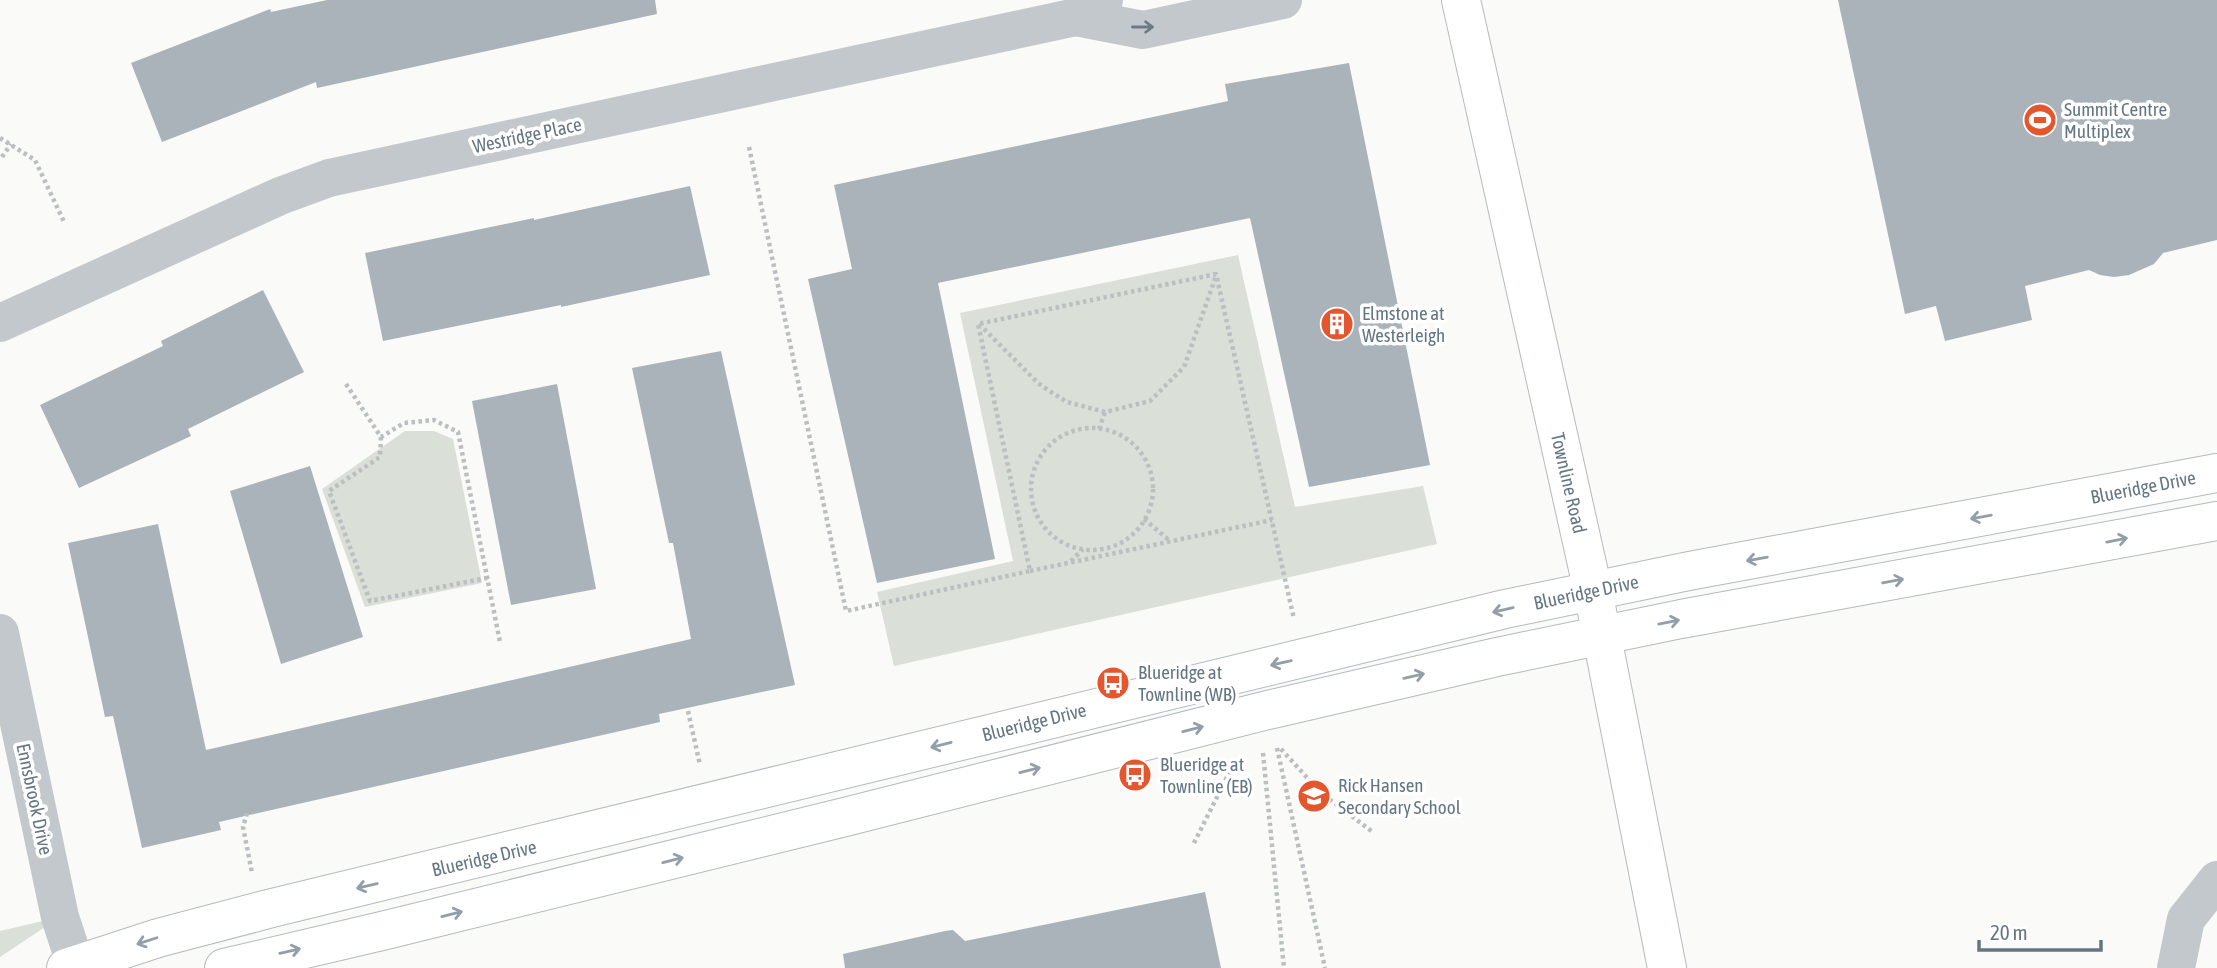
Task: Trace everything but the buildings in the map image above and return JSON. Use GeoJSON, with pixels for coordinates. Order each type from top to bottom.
{"type":"FeatureCollection","features":[{"type":"Feature","properties":{"kind":"street","name":"Westridge Place"},"geometry":{"type":"LineString","coordinates":[[0,323],[280,196],[329,178],[1090,8],[1143,30],[1283,0]]}},
{"type":"Feature","properties":{"kind":"street","name":"Townline Road"},"geometry":{"type":"LineString","coordinates":[[1461,0],[1593,591],[1667,968]]}},
{"type":"Feature","properties":{"kind":"street","name":"Blueridge Drive"},"geometry":{"type":"LineString","coordinates":[[71,966],[158,937],[272,908],[1505,609],[1689,571],[2217,473]]}},
{"type":"Feature","properties":{"kind":"street"},"geometry":{"type":"LineString","coordinates":[[224,968],[845,817],[1272,727],[1602,635],[2217,520]]}},
{"type":"Feature","properties":{"kind":"street","name":"Ennsbrook Drive"},"geometry":{"type":"LineString","coordinates":[[0,633],[71,966]]}},
{"type":"Feature","properties":{"kind":"street"},"geometry":{"type":"LineString","coordinates":[[2176,968],[2186,919],[2217,880]]}},
{"type":"Feature","properties":{"kind":"path"},"geometry":{"type":"LineString","coordinates":[[0,138],[35,160],[65,224]]}},
{"type":"Feature","properties":{"kind":"path"},"geometry":{"type":"LineString","coordinates":[[2,157],[11,144]]}},
{"type":"Feature","properties":{"kind":"path"},"geometry":{"type":"LineString","coordinates":[[749,147],[846,611],[1272,520]]}},
{"type":"Feature","properties":{"kind":"path"},"geometry":{"type":"LineString","coordinates":[[978,324],[1216,274]]}},
{"type":"Feature","properties":{"kind":"path"},"geometry":{"type":"LineString","coordinates":[[978,324],[1038,383],[1067,402],[1105,412],[1150,401],[1184,367],[1216,274]]}},
{"type":"Feature","properties":{"kind":"path"},"geometry":{"type":"LineString","coordinates":[[1216,274],[1294,620]]}},
{"type":"Feature","properties":{"kind":"path"},"geometry":{"type":"LineString","coordinates":[[978,324],[1030,570]]}},
{"type":"Feature","properties":{"kind":"path"},"geometry":{"type":"LineString","coordinates":[[345,384],[381,437],[380,457],[329,491],[370,601],[488,578]]}},
{"type":"Feature","properties":{"kind":"path"},"geometry":{"type":"LineString","coordinates":[[1099,429],[1105,412]]}},
{"type":"Feature","properties":{"kind":"path"},"geometry":{"type":"LineString","coordinates":[[381,437],[404,423],[434,420],[458,432],[500,642]]}},
{"type":"Feature","properties":{"kind":"path"},"geometry":{"type":"LineString","coordinates":[[1099,429],[1128,440],[1142,454],[1150,473],[1153,492],[1144,519],[1138,529],[1122,542],[1103,549],[1083,550],[1064,544],[1047,531],[1036,514],[1031,495],[1032,475],[1040,456],[1053,442],[1071,431],[1099,429]]}},
{"type":"Feature","properties":{"kind":"path"},"geometry":{"type":"LineString","coordinates":[[1144,519],[1171,541]]}},
{"type":"Feature","properties":{"kind":"path"},"geometry":{"type":"LineString","coordinates":[[1071,562],[1083,550]]}},
{"type":"Feature","properties":{"kind":"path"},"geometry":{"type":"LineString","coordinates":[[688,711],[701,767]]}},
{"type":"Feature","properties":{"kind":"path"},"geometry":{"type":"LineString","coordinates":[[1272,727],[1321,793],[1374,833]]}},
{"type":"Feature","properties":{"kind":"path"},"geometry":{"type":"LineString","coordinates":[[1272,727],[1263,746],[1284,968]]}},
{"type":"Feature","properties":{"kind":"path"},"geometry":{"type":"LineString","coordinates":[[1272,727],[1325,968]]}},
{"type":"Feature","properties":{"kind":"path"},"geometry":{"type":"LineString","coordinates":[[1194,844],[1240,752]]}},
{"type":"Feature","properties":{"kind":"path"},"geometry":{"type":"LineString","coordinates":[[247,813],[243,827],[253,877]]}},
{"type":"Feature","properties":{"kind":"shaded area"},"geometry":{"type":"Polygon","coordinates":[[[1238,255],[1295,507],[1423,486],[1437,544],[894,666],[877,592],[1013,561],[960,313],[1238,255]]]}},
{"type":"Feature","properties":{"kind":"shaded area"},"geometry":{"type":"Polygon","coordinates":[[[405,431],[434,431],[453,439],[482,583],[365,607],[322,489],[405,431]]]}},
{"type":"Feature","properties":{"kind":"shaded area"},"geometry":{"type":"Polygon","coordinates":[[[60,917],[0,957],[0,931],[60,917]]]}},
{"type":"Feature","properties":{"kind":"place","name":"Summit Centre Multiplex"},"geometry":{"type":"Point","coordinates":[2040,120]}},
{"type":"Feature","properties":{"kind":"place","name":"Elmstone at Westerleigh"},"geometry":{"type":"Point","coordinates":[1337,324]}},
{"type":"Feature","properties":{"kind":"place","name":"Blueridge at Townline (WB)"},"geometry":{"type":"Point","coordinates":[1113,683]}},
{"type":"Feature","properties":{"kind":"place","name":"Blueridge at Townline (EB)"},"geometry":{"type":"Point","coordinates":[1135,775]}},
{"type":"Feature","properties":{"kind":"place","name":"Rick Hansen Secondary School"},"geometry":{"type":"Point","coordinates":[1314,796]}}]}
